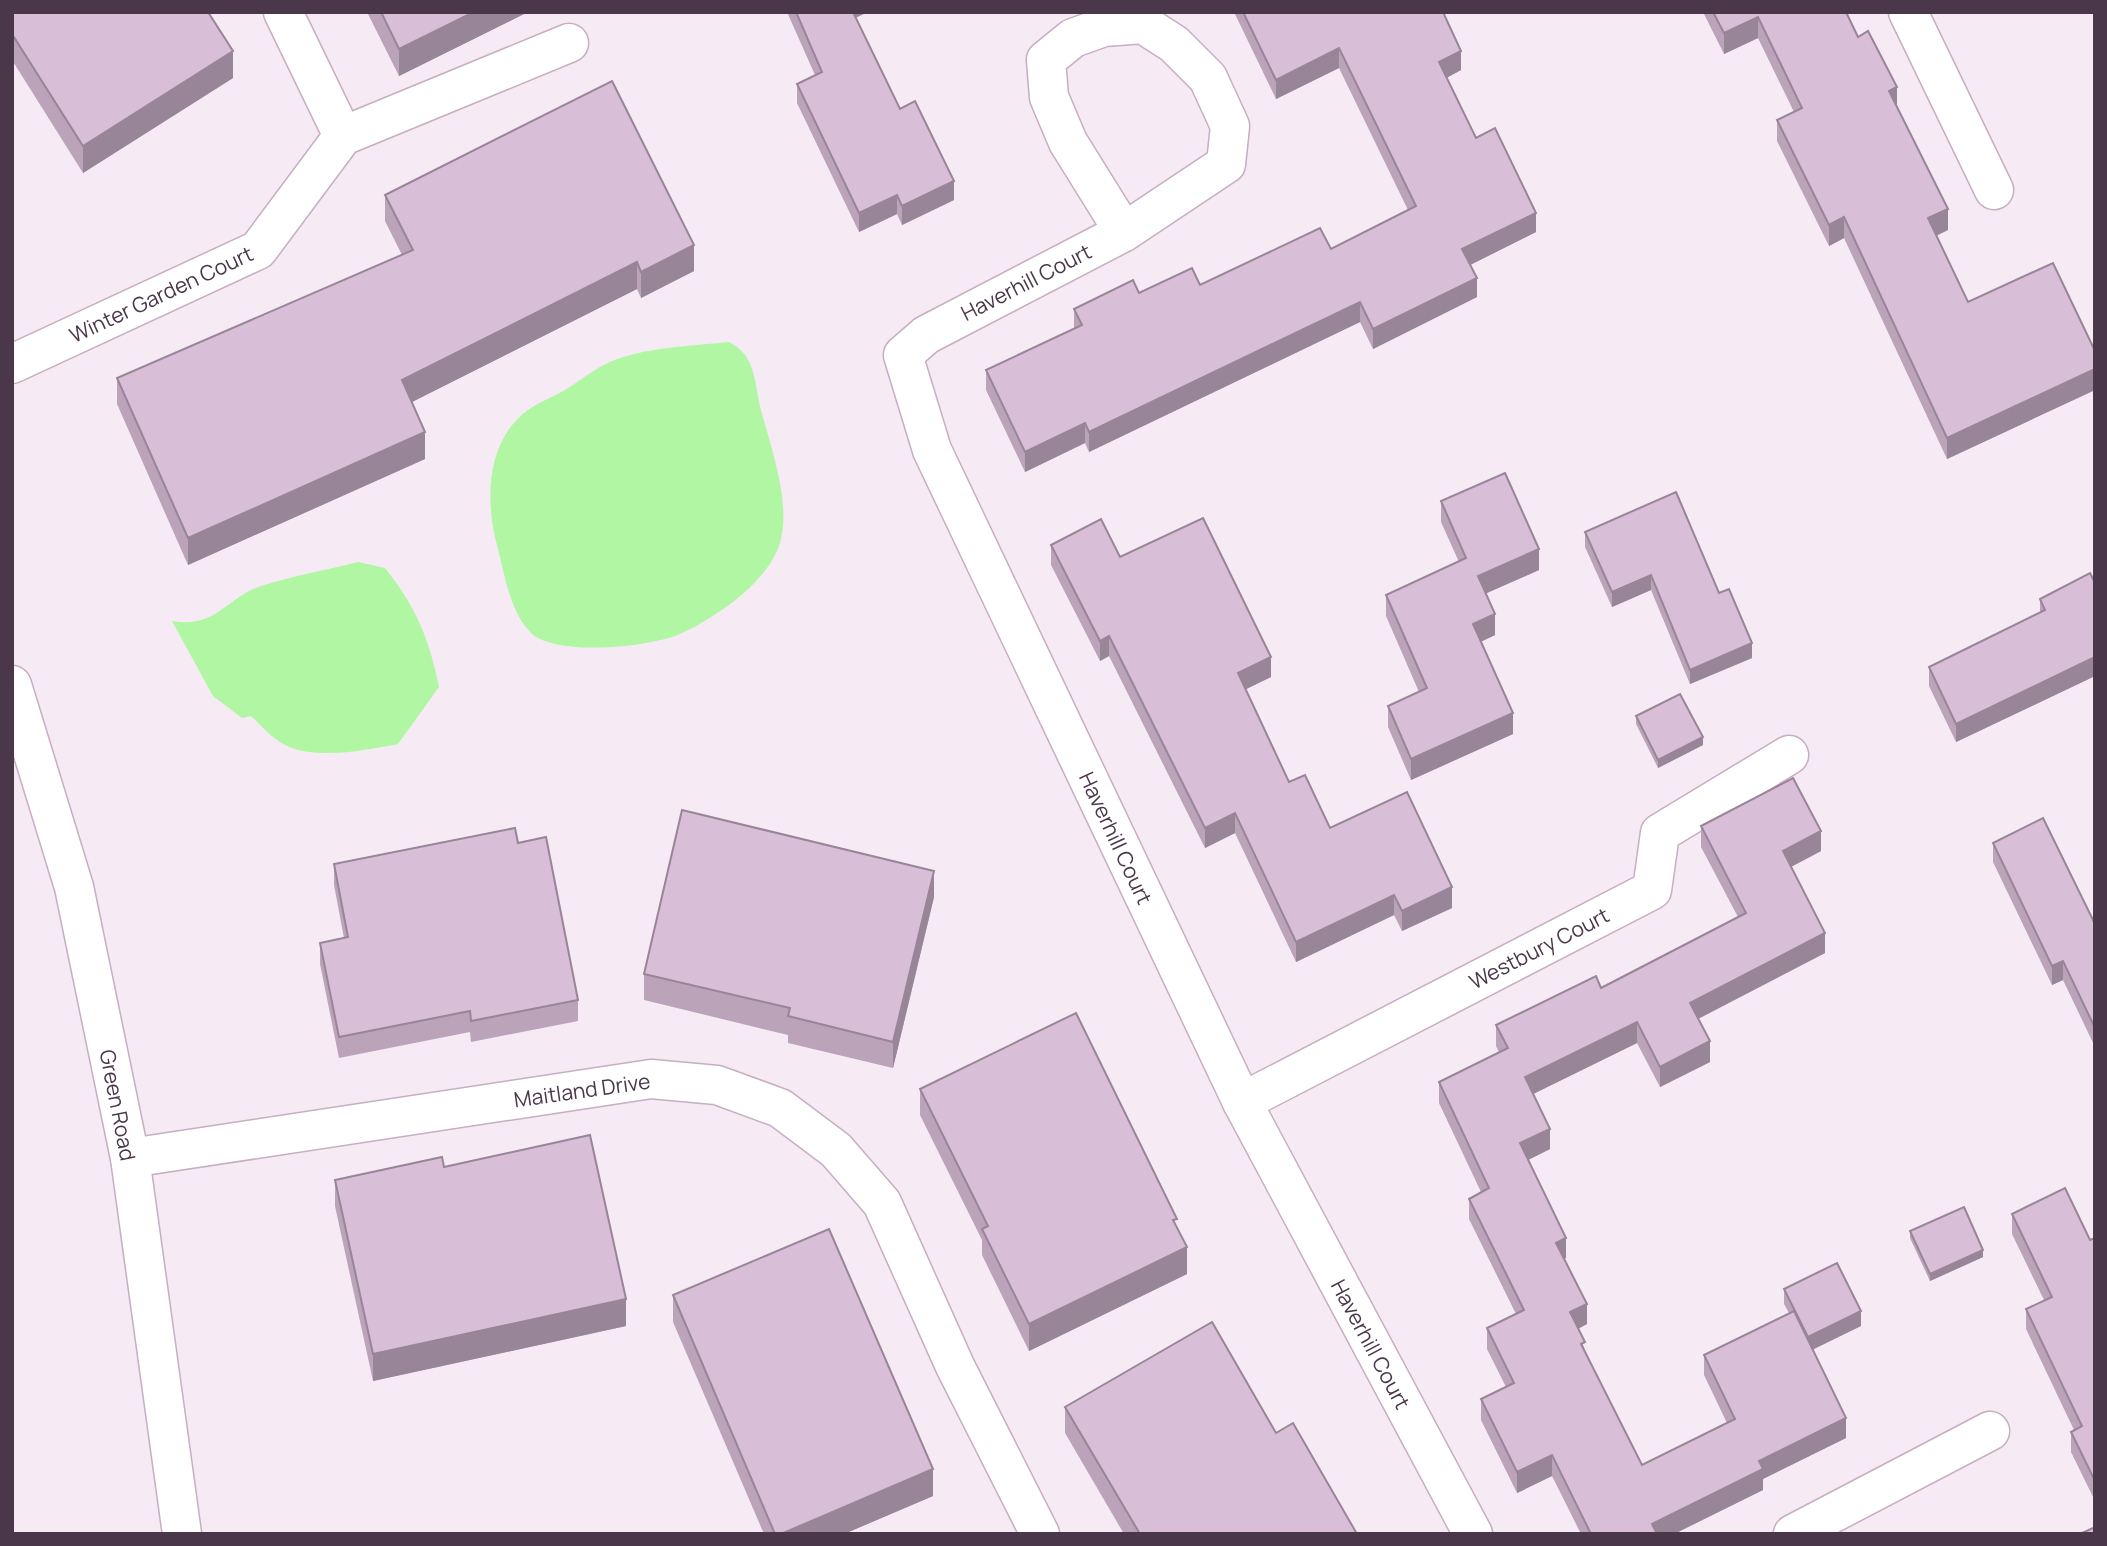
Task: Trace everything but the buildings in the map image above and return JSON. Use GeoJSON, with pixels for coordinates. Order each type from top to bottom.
{"type":"FeatureCollection","features":[{"type":"Feature","properties":{"kind":"street"},"geometry":{"type":"LineString","coordinates":[[283,12],[343,136],[569,43]]}},
{"type":"Feature","properties":{"kind":"street"},"geometry":{"type":"LineString","coordinates":[[1908,12],[1994,190]]}},
{"type":"Feature","properties":{"kind":"street","name":"Haverhill Court"},"geometry":{"type":"LineString","coordinates":[[1124,232],[1068,142],[1049,97],[1046,60],[1073,38],[1104,27],[1143,24],[1174,44],[1208,78],[1230,126],[1226,164],[1124,232],[926,335],[903,355],[932,450],[1242,1102],[1473,1534]]}},
{"type":"Feature","properties":{"kind":"street","name":"Winter Garden Court"},"geometry":{"type":"LineString","coordinates":[[12,363],[258,250],[343,136]]}},
{"type":"Feature","properties":{"kind":"street","name":"Green Road"},"geometry":{"type":"LineString","coordinates":[[12,685],[75,887],[130,1158],[181,1534]]}},
{"type":"Feature","properties":{"kind":"street","name":"Westbury Court"},"geometry":{"type":"LineString","coordinates":[[1242,1102],[1652,890],[1660,833],[1789,755]]}},
{"type":"Feature","properties":{"kind":"street","name":"Maitland Drive"},"geometry":{"type":"LineString","coordinates":[[130,1158],[650,1079],[717,1085],[780,1108],[836,1150],[882,1203],[955,1366],[1040,1534]]}},
{"type":"Feature","properties":{"kind":"street"},"geometry":{"type":"LineString","coordinates":[[1793,1534],[1990,1431]]}},
{"type":"Feature","properties":{"kind":"shaded area"},"geometry":{"type":"Polygon","coordinates":[[[729,342],[745,355],[753,371],[781,491],[781,539],[776,554],[766,569],[725,608],[694,627],[666,639],[626,646],[581,647],[543,640],[531,633],[518,614],[505,580],[491,510],[492,472],[504,438],[514,423],[537,404],[610,362],[653,350],[729,342]]]}},
{"type":"Feature","properties":{"kind":"shaded area"},"geometry":{"type":"Polygon","coordinates":[[[358,562],[385,568],[405,596],[426,638],[439,687],[398,744],[338,753],[306,752],[280,742],[251,716],[242,718],[213,696],[172,621],[200,620],[261,586],[358,562]]]}}]}
